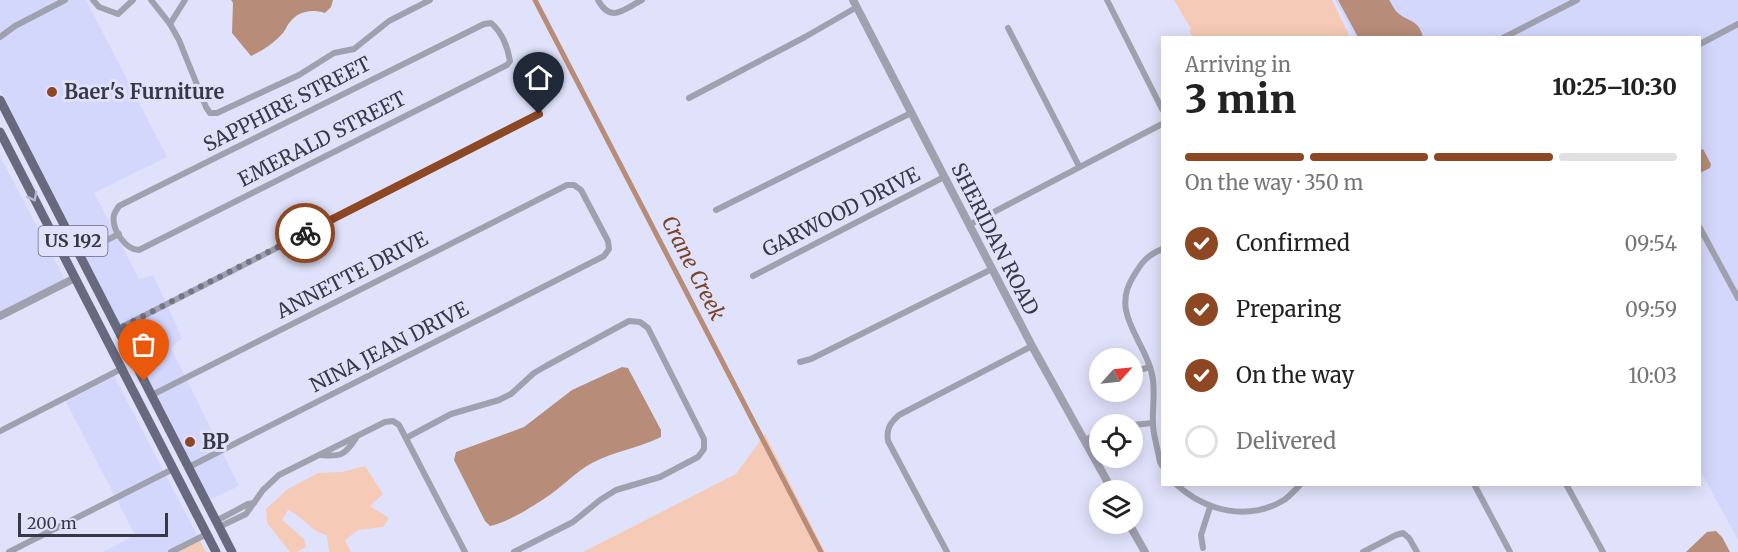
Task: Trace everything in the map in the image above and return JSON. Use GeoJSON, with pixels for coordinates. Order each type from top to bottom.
{"type":"FeatureCollection","features":[{"type":"Feature","properties":{"kind":"main road","name":"US 192"},"geometry":{"type":"LineString","coordinates":[[0,100],[231,550]]}},
{"type":"Feature","properties":{"kind":"main road","name":"US 192"},"geometry":{"type":"LineString","coordinates":[[0,132],[216,552]]}},
{"type":"Feature","properties":{"kind":"main road"},"geometry":{"type":"LineString","coordinates":[[15,161],[29,157]]}},
{"type":"Feature","properties":{"kind":"main road"},"geometry":{"type":"LineString","coordinates":[[56,241],[68,253],[79,254]]}},
{"type":"Feature","properties":{"kind":"main road"},"geometry":{"type":"LineString","coordinates":[[75,278],[82,278],[96,287]]}},
{"type":"Feature","properties":{"kind":"main road"},"geometry":{"type":"LineString","coordinates":[[96,320],[110,328],[118,329]]}},
{"type":"Feature","properties":{"kind":"main road"},"geometry":{"type":"LineString","coordinates":[[122,369],[135,373],[144,381]]}},
{"type":"Feature","properties":{"kind":"main road"},"geometry":{"type":"LineString","coordinates":[[173,469],[189,467]]}},
{"type":"Feature","properties":{"kind":"main road"},"geometry":{"type":"LineString","coordinates":[[198,517],[215,529],[218,524]]}},
{"type":"Feature","properties":{"kind":"main road"},"geometry":{"type":"LineString","coordinates":[[207,534],[220,538],[231,550]]}},
{"type":"Feature","properties":{"kind":"street"},"geometry":{"type":"LineString","coordinates":[[0,37],[15,26],[65,0]]}},
{"type":"Feature","properties":{"kind":"street"},"geometry":{"type":"LineString","coordinates":[[93,0],[99,7],[118,14],[133,0]]}},
{"type":"Feature","properties":{"kind":"street"},"geometry":{"type":"LineString","coordinates":[[151,0],[170,24],[182,46],[203,101],[210,113],[217,113],[299,75],[334,53],[354,49],[389,21],[430,0]]}},
{"type":"Feature","properties":{"kind":"street"},"geometry":{"type":"LineString","coordinates":[[170,24],[184,0]]}},
{"type":"Feature","properties":{"kind":"street"},"geometry":{"type":"LineString","coordinates":[[598,0],[609,14],[615,14],[642,0]]}},
{"type":"Feature","properties":{"kind":"street"},"geometry":{"type":"LineString","coordinates":[[1107,0],[1161,107]]}},
{"type":"Feature","properties":{"kind":"street"},"geometry":{"type":"LineString","coordinates":[[1507,36],[1577,0]]}},
{"type":"Feature","properties":{"kind":"street"},"geometry":{"type":"LineString","coordinates":[[689,98],[805,37],[855,4]]}},
{"type":"Feature","properties":{"kind":"street","name":"SHERIDAN ROAD"},"geometry":{"type":"LineString","coordinates":[[855,4],[1032,346],[1106,480]]}},
{"type":"Feature","properties":{"kind":"street","name":"SAPPHIRE STREET"},"geometry":{"type":"LineString","coordinates":[[119,234],[114,221],[114,213],[119,206],[484,24],[491,23],[497,28]]}},
{"type":"Feature","properties":{"kind":"street"},"geometry":{"type":"LineString","coordinates":[[1701,43],[1738,24]]}},
{"type":"Feature","properties":{"kind":"street","name":"EMERALD STREET"},"geometry":{"type":"LineString","coordinates":[[119,234],[126,245],[133,250],[139,249],[507,65],[510,61],[508,51],[497,28]]}},
{"type":"Feature","properties":{"kind":"street"},"geometry":{"type":"LineString","coordinates":[[1008,28],[1079,166]]}},
{"type":"Feature","properties":{"kind":"street"},"geometry":{"type":"LineString","coordinates":[[716,210],[911,113]]}},
{"type":"Feature","properties":{"kind":"street"},"geometry":{"type":"LineString","coordinates":[[118,329],[539,114]]}},
{"type":"Feature","properties":{"kind":"street"},"geometry":{"type":"LineString","coordinates":[[969,225],[1161,125]]}},
{"type":"Feature","properties":{"kind":"street","name":"GARWOOD DRIVE"},"geometry":{"type":"LineString","coordinates":[[753,276],[944,177]]}},
{"type":"Feature","properties":{"kind":"street","name":"NINA JEAN DRIVE"},"geometry":{"type":"LineString","coordinates":[[189,467],[604,256],[609,249],[608,242],[581,190],[574,185],[567,185]]}},
{"type":"Feature","properties":{"kind":"street","name":"ANNETTE DRIVE"},"geometry":{"type":"LineString","coordinates":[[152,395],[567,185]]}},
{"type":"Feature","properties":{"kind":"street"},"geometry":{"type":"LineString","coordinates":[[1701,230],[1738,298]]}},
{"type":"Feature","properties":{"kind":"street"},"geometry":{"type":"LineString","coordinates":[[79,254],[119,234]]}},
{"type":"Feature","properties":{"kind":"street"},"geometry":{"type":"LineString","coordinates":[[1161,250],[1145,258],[1125,290],[1124,306],[1126,316],[1150,367],[1153,380],[1153,425],[1161,464]]}},
{"type":"Feature","properties":{"kind":"street"},"geometry":{"type":"LineString","coordinates":[[800,362],[811,359],[992,269]]}},
{"type":"Feature","properties":{"kind":"street"},"geometry":{"type":"LineString","coordinates":[[0,316],[75,278]]}},
{"type":"Feature","properties":{"kind":"street"},"geometry":{"type":"LineString","coordinates":[[406,438],[451,414],[511,394],[540,370],[629,321],[640,322],[648,328],[704,439],[704,449],[698,457],[660,477],[616,490],[573,522],[514,552]]}},
{"type":"Feature","properties":{"kind":"street"},"geometry":{"type":"LineString","coordinates":[[947,552],[888,441],[887,432],[890,422],[899,415],[1032,346]]}},
{"type":"Feature","properties":{"kind":"street"},"geometry":{"type":"LineString","coordinates":[[1143,369],[1150,367]]}},
{"type":"Feature","properties":{"kind":"street"},"geometry":{"type":"LineString","coordinates":[[0,431],[122,369]]}},
{"type":"Feature","properties":{"kind":"street"},"geometry":{"type":"LineString","coordinates":[[218,524],[246,514],[263,490],[279,475],[385,422],[393,421],[399,425],[465,552]]}},
{"type":"Feature","properties":{"kind":"street"},"geometry":{"type":"LineString","coordinates":[[1143,426],[1153,425]]}},
{"type":"Feature","properties":{"kind":"street"},"geometry":{"type":"LineString","coordinates":[[320,455],[336,456],[348,451],[357,437]]}},
{"type":"Feature","properties":{"kind":"street"},"geometry":{"type":"LineString","coordinates":[[338,445],[342,453]]}},
{"type":"Feature","properties":{"kind":"street"},"geometry":{"type":"LineString","coordinates":[[9,552],[173,469]]}},
{"type":"Feature","properties":{"kind":"street"},"geometry":{"type":"LineString","coordinates":[[1178,486],[1192,498],[1210,507],[1236,512],[1256,511],[1284,500],[1299,486]]}},
{"type":"Feature","properties":{"kind":"street"},"geometry":{"type":"LineString","coordinates":[[1476,486],[1510,552]]}},
{"type":"Feature","properties":{"kind":"street"},"geometry":{"type":"LineString","coordinates":[[1567,486],[1603,552]]}},
{"type":"Feature","properties":{"kind":"street"},"geometry":{"type":"LineString","coordinates":[[1203,548],[1201,535],[1210,507]]}},
{"type":"Feature","properties":{"kind":"street"},"geometry":{"type":"LineString","coordinates":[[1363,552],[1403,533],[1409,538],[1417,552]]}},
{"type":"Feature","properties":{"kind":"street"},"geometry":{"type":"LineString","coordinates":[[171,552],[207,534]]}},
{"type":"Feature","properties":{"kind":"street"},"geometry":{"type":"LineString","coordinates":[[1135,534],[1145,552]]}},
{"type":"Feature","properties":{"kind":"shaded area"},"geometry":{"type":"Polygon","coordinates":[[[0,0],[86,0],[167,157],[94,193],[139,279],[153,275],[182,338],[171,348],[239,486],[210,500],[0,90],[0,0]]]}},
{"type":"Feature","properties":{"kind":"shaded area"},"geometry":{"type":"Polygon","coordinates":[[[231,0],[333,0],[331,7],[325,13],[310,11],[297,15],[275,41],[251,56],[232,33],[233,3],[231,0]]]}},
{"type":"Feature","properties":{"kind":"shaded area"},"geometry":{"type":"Polygon","coordinates":[[[1174,0],[1332,0],[1350,36],[1192,36],[1189,31],[1191,29],[1174,0]]]}},
{"type":"Feature","properties":{"kind":"shaded area"},"geometry":{"type":"Polygon","coordinates":[[[1335,0],[1738,0],[1738,540],[1701,472],[1701,36],[1354,36],[1335,0]]]}},
{"type":"Feature","properties":{"kind":"shaded area"},"geometry":{"type":"Polygon","coordinates":[[[1338,0],[1389,0],[1397,12],[1419,27],[1423,36],[1357,36],[1338,0]]]}},
{"type":"Feature","properties":{"kind":"shaded area"},"geometry":{"type":"Polygon","coordinates":[[[1703,149],[1711,164],[1710,168],[1701,172],[1701,150],[1703,149]]]}},
{"type":"Feature","properties":{"kind":"shaded area"},"geometry":{"type":"Polygon","coordinates":[[[0,156],[65,280],[0,313],[0,156]]]}},
{"type":"Feature","properties":{"kind":"shaded area"},"geometry":{"type":"Polygon","coordinates":[[[622,367],[628,368],[661,430],[661,437],[592,463],[530,508],[490,526],[485,521],[454,460],[456,452],[524,427],[572,390],[622,367]]]}},
{"type":"Feature","properties":{"kind":"shaded area"},"geometry":{"type":"Polygon","coordinates":[[[113,374],[199,539],[173,552],[103,552],[135,535],[64,398],[113,374]]]}},
{"type":"Feature","properties":{"kind":"shaded area"},"geometry":{"type":"Polygon","coordinates":[[[765,434],[825,552],[583,552],[736,474],[765,434]]]}},
{"type":"Feature","properties":{"kind":"shaded area"},"geometry":{"type":"Polygon","coordinates":[[[365,466],[383,494],[370,506],[389,518],[383,527],[358,530],[345,540],[351,552],[329,552],[327,535],[316,531],[299,516],[288,510],[282,520],[304,539],[306,547],[297,552],[290,552],[267,523],[266,509],[288,489],[318,473],[342,472],[365,466]]]}},
{"type":"Feature","properties":{"kind":"shaded area"},"geometry":{"type":"Polygon","coordinates":[[[1716,531],[1730,552],[1686,552],[1707,532],[1716,531]]]}},
{"type":"Feature","properties":{"kind":"shaded area"},"geometry":{"type":"Polygon","coordinates":[[[199,539],[206,552],[173,552],[199,539]]]}},
{"type":"Feature","properties":{"kind":"waterway","name":"Crane Creek"},"geometry":{"type":"LineString","coordinates":[[535,0],[821,552]]}},
{"type":"Feature","properties":{"kind":"way so far"},"geometry":{"type":"LineString","coordinates":[[144,381],[118,329],[305,233]]}},
{"type":"Feature","properties":{"kind":"place","name":"Baer's Furniture"},"geometry":{"type":"Point","coordinates":[52,92]}},
{"type":"Feature","properties":{"kind":"place","name":"BP"},"geometry":{"type":"Point","coordinates":[190,442]}},
{"type":"Feature","properties":{"kind":"route"},"geometry":{"type":"LineString","coordinates":[[305,233],[539,114]]}}]}
